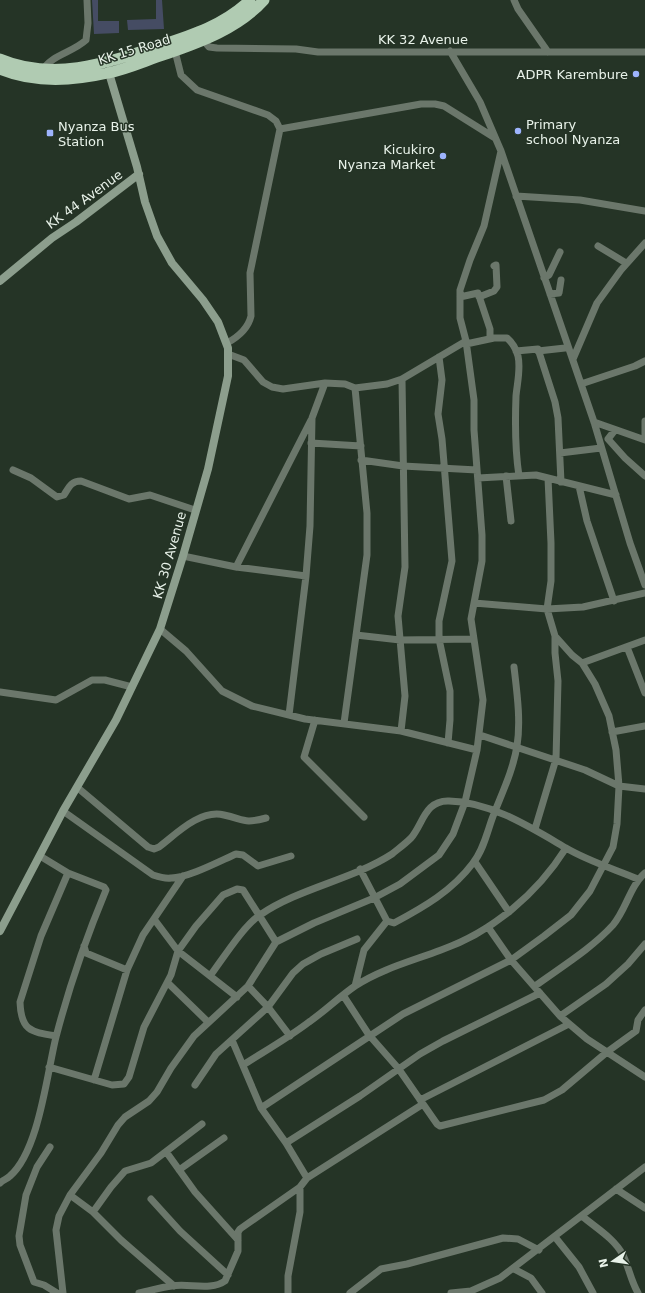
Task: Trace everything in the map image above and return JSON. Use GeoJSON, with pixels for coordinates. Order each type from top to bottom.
{"type":"FeatureCollection","features":[{"type":"Feature","properties":{"kind":"highway","name":"KK 15 Road"},"geometry":{"type":"LineString","coordinates":[[107,68],[203,36],[250,0]]}},
{"type":"Feature","properties":{"kind":"highway","name":"KK 15 Road"},"geometry":{"type":"LineString","coordinates":[[0,69],[12,74],[41,74],[76,68],[107,68],[175,51],[249,13],[264,0]]}},
{"type":"Feature","properties":{"kind":"highway","name":"KK 15 Road"},"geometry":{"type":"LineString","coordinates":[[0,60],[41,74]]}},
{"type":"Feature","properties":{"kind":"main road","name":"KK 44 Avenue"},"geometry":{"type":"LineString","coordinates":[[0,281],[52,238],[76,222],[139,174],[107,68]]}},
{"type":"Feature","properties":{"kind":"main road","name":"KK 30 Avenue"},"geometry":{"type":"LineString","coordinates":[[0,931],[63,811],[78,788],[132,687],[160,629],[184,556],[195,510],[208,469],[228,376],[227,343],[211,311],[176,269],[164,250],[148,212],[139,174]]}},
{"type":"Feature","properties":{"kind":"street"},"geometry":{"type":"LineString","coordinates":[[41,74],[56,57],[81,45],[86,40],[88,23],[87,0]]}},
{"type":"Feature","properties":{"kind":"street"},"geometry":{"type":"LineString","coordinates":[[514,0],[518,9],[548,52]]}},
{"type":"Feature","properties":{"kind":"street","name":"KK 32 Avenue"},"geometry":{"type":"LineString","coordinates":[[203,36],[209,47],[296,49],[318,52],[645,52]]}},
{"type":"Feature","properties":{"kind":"street"},"geometry":{"type":"LineString","coordinates":[[175,51],[181,75],[197,90],[268,115],[276,121],[280,129],[250,273],[250,322],[242,333],[227,343]]}},
{"type":"Feature","properties":{"kind":"street"},"geometry":{"type":"LineString","coordinates":[[450,51],[480,102],[501,151],[594,422],[630,543],[645,586]]}},
{"type":"Feature","properties":{"kind":"street"},"geometry":{"type":"LineString","coordinates":[[280,129],[406,106],[435,104],[444,106],[496,138]]}},
{"type":"Feature","properties":{"kind":"street"},"geometry":{"type":"LineString","coordinates":[[63,1293],[56,1230],[59,1216],[70,1196],[101,1153],[118,1125],[125,1117],[149,1101],[157,1092],[182,1050],[208,1022],[248,986],[276,942],[314,923],[374,898],[400,884],[439,855],[453,834],[465,802],[477,750],[483,700],[471,619],[482,561],[482,535],[474,400],[466,342],[460,318],[460,290],[484,226],[501,151]]}},
{"type":"Feature","properties":{"kind":"street"},"geometry":{"type":"LineString","coordinates":[[516,196],[580,200],[645,211]]}},
{"type":"Feature","properties":{"kind":"street"},"geometry":{"type":"LineString","coordinates":[[573,359],[592,310],[626,263],[645,243]]}},
{"type":"Feature","properties":{"kind":"street"},"geometry":{"type":"LineString","coordinates":[[598,246],[626,263]]}},
{"type":"Feature","properties":{"kind":"street"},"geometry":{"type":"LineString","coordinates":[[544,278],[549,275],[560,252]]}},
{"type":"Feature","properties":{"kind":"street"},"geometry":{"type":"LineString","coordinates":[[479,297],[497,287],[496,265],[494,266]]}},
{"type":"Feature","properties":{"kind":"street"},"geometry":{"type":"LineString","coordinates":[[550,294],[559,293],[561,280]]}},
{"type":"Feature","properties":{"kind":"street"},"geometry":{"type":"LineString","coordinates":[[460,297],[478,293],[490,329],[490,339]]}},
{"type":"Feature","properties":{"kind":"street"},"geometry":{"type":"LineString","coordinates":[[228,354],[244,360],[262,382],[272,387],[283,389],[325,383],[344,384],[355,388],[387,384],[402,379],[466,342],[507,338],[512,342],[516,351],[518,367],[516,398],[516,458],[519,476]]}},
{"type":"Feature","properties":{"kind":"street"},"geometry":{"type":"LineString","coordinates":[[516,351],[538,349],[538,351],[564,348]]}},
{"type":"Feature","properties":{"kind":"street"},"geometry":{"type":"LineString","coordinates":[[538,351],[555,402],[561,482]]}},
{"type":"Feature","properties":{"kind":"street"},"geometry":{"type":"LineString","coordinates":[[439,357],[442,380],[438,414],[452,562],[440,614],[439,639],[450,691],[448,743]]}},
{"type":"Feature","properties":{"kind":"street"},"geometry":{"type":"LineString","coordinates":[[581,384],[635,366],[645,361]]}},
{"type":"Feature","properties":{"kind":"street"},"geometry":{"type":"LineString","coordinates":[[401,731],[405,696],[398,616],[406,567],[402,379]]}},
{"type":"Feature","properties":{"kind":"street"},"geometry":{"type":"LineString","coordinates":[[236,567],[312,418],[325,383]]}},
{"type":"Feature","properties":{"kind":"street"},"geometry":{"type":"LineString","coordinates":[[344,723],[367,554],[366,513],[355,388]]}},
{"type":"Feature","properties":{"kind":"street"},"geometry":{"type":"LineString","coordinates":[[289,715],[306,576],[310,526],[310,443],[312,418]]}},
{"type":"Feature","properties":{"kind":"street"},"geometry":{"type":"LineString","coordinates":[[645,421],[645,437]]}},
{"type":"Feature","properties":{"kind":"street"},"geometry":{"type":"LineString","coordinates":[[594,422],[645,440]]}},
{"type":"Feature","properties":{"kind":"street"},"geometry":{"type":"LineString","coordinates":[[615,430],[608,439],[625,458],[645,476]]}},
{"type":"Feature","properties":{"kind":"street"},"geometry":{"type":"LineString","coordinates":[[310,443],[361,446]]}},
{"type":"Feature","properties":{"kind":"street"},"geometry":{"type":"LineString","coordinates":[[560,453],[601,448]]}},
{"type":"Feature","properties":{"kind":"street"},"geometry":{"type":"LineString","coordinates":[[361,460],[403,466],[477,470]]}},
{"type":"Feature","properties":{"kind":"street"},"geometry":{"type":"LineString","coordinates":[[13,470],[31,478],[57,497],[64,495],[71,484],[75,481],[81,481],[129,498],[150,495],[195,510]]}},
{"type":"Feature","properties":{"kind":"street"},"geometry":{"type":"LineString","coordinates":[[478,478],[536,475],[616,495]]}},
{"type":"Feature","properties":{"kind":"street"},"geometry":{"type":"LineString","coordinates":[[506,476],[511,521]]}},
{"type":"Feature","properties":{"kind":"street"},"geometry":{"type":"LineString","coordinates":[[534,829],[556,759],[558,696],[555,636],[547,610],[551,580],[548,478]]}},
{"type":"Feature","properties":{"kind":"street"},"geometry":{"type":"LineString","coordinates":[[579,486],[587,521],[614,601]]}},
{"type":"Feature","properties":{"kind":"street"},"geometry":{"type":"LineString","coordinates":[[184,556],[236,567],[306,576]]}},
{"type":"Feature","properties":{"kind":"street"},"geometry":{"type":"LineString","coordinates":[[474,603],[547,610],[583,607],[645,593]]}},
{"type":"Feature","properties":{"kind":"street"},"geometry":{"type":"LineString","coordinates":[[160,629],[186,651],[216,686],[231,697],[262,710],[315,720],[401,731],[477,750]]}},
{"type":"Feature","properties":{"kind":"street"},"geometry":{"type":"LineString","coordinates":[[356,635],[400,640],[473,639]]}},
{"type":"Feature","properties":{"kind":"street"},"geometry":{"type":"LineString","coordinates":[[261,1108],[341,1056],[369,1035],[403,1014],[511,960],[571,915],[590,891],[613,847],[617,824],[619,786],[612,732],[609,716],[595,684],[582,663],[572,655],[555,636]]}},
{"type":"Feature","properties":{"kind":"street"},"geometry":{"type":"LineString","coordinates":[[582,663],[645,640]]}},
{"type":"Feature","properties":{"kind":"street"},"geometry":{"type":"LineString","coordinates":[[627,647],[645,693]]}},
{"type":"Feature","properties":{"kind":"street"},"geometry":{"type":"LineString","coordinates":[[387,922],[394,923],[439,897],[460,879],[475,862],[495,811],[517,746],[518,704],[514,667]]}},
{"type":"Feature","properties":{"kind":"street"},"geometry":{"type":"LineString","coordinates":[[0,692],[56,700],[92,680],[105,680],[132,687]]}},
{"type":"Feature","properties":{"kind":"street"},"geometry":{"type":"LineString","coordinates":[[315,720],[304,757],[364,817]]}},
{"type":"Feature","properties":{"kind":"street"},"geometry":{"type":"LineString","coordinates":[[612,732],[645,726]]}},
{"type":"Feature","properties":{"kind":"street"},"geometry":{"type":"LineString","coordinates":[[480,735],[586,770],[619,786],[645,789]]}},
{"type":"Feature","properties":{"kind":"street"},"geometry":{"type":"LineString","coordinates":[[78,788],[148,847],[154,849],[159,847],[191,822],[199,818],[223,814],[244,822],[266,818]]}},
{"type":"Feature","properties":{"kind":"street"},"geometry":{"type":"LineString","coordinates":[[210,976],[235,942],[259,915],[290,899],[360,869],[398,850],[411,838],[431,806],[439,802],[465,802],[495,811],[534,829],[566,848],[638,879]]}},
{"type":"Feature","properties":{"kind":"street"},"geometry":{"type":"LineString","coordinates":[[63,811],[153,875],[172,878],[183,876],[236,854],[243,855],[258,866],[291,856]]}},
{"type":"Feature","properties":{"kind":"street"},"geometry":{"type":"LineString","coordinates":[[243,1065],[290,1036],[355,986],[404,962],[458,943],[488,927],[522,902],[542,882],[566,848]]}},
{"type":"Feature","properties":{"kind":"street"},"geometry":{"type":"LineString","coordinates":[[0,1183],[10,1176],[27,1153],[45,1097],[49,1067],[56,1036],[84,946],[106,890],[104,887],[68,873],[40,856]]}},
{"type":"Feature","properties":{"kind":"street"},"geometry":{"type":"LineString","coordinates":[[475,862],[509,912]]}},
{"type":"Feature","properties":{"kind":"street"},"geometry":{"type":"LineString","coordinates":[[360,869],[387,922]]}},
{"type":"Feature","properties":{"kind":"street"},"geometry":{"type":"LineString","coordinates":[[56,1036],[33,1033],[28,1030],[20,1009],[20,1002],[41,936],[68,873]]}},
{"type":"Feature","properties":{"kind":"street"},"geometry":{"type":"LineString","coordinates":[[535,986],[580,954],[613,925],[626,905],[638,879],[645,873]]}},
{"type":"Feature","properties":{"kind":"street"},"geometry":{"type":"LineString","coordinates":[[94,1080],[127,970],[143,935],[183,876]]}},
{"type":"Feature","properties":{"kind":"street"},"geometry":{"type":"LineString","coordinates":[[49,1067],[112,1085],[124,1084],[129,1077],[144,1027],[168,983],[178,951],[196,926],[223,895],[240,888],[276,942]]}},
{"type":"Feature","properties":{"kind":"street"},"geometry":{"type":"LineString","coordinates":[[154,919],[178,951],[237,997]]}},
{"type":"Feature","properties":{"kind":"street"},"geometry":{"type":"LineString","coordinates":[[355,986],[364,950],[387,922]]}},
{"type":"Feature","properties":{"kind":"street"},"geometry":{"type":"LineString","coordinates":[[488,927],[511,960],[560,1016],[587,1039],[645,1077]]}},
{"type":"Feature","properties":{"kind":"street"},"geometry":{"type":"LineString","coordinates":[[195,1085],[216,1054],[268,1007],[293,973],[303,964],[321,954],[356,939]]}},
{"type":"Feature","properties":{"kind":"street"},"geometry":{"type":"LineString","coordinates":[[560,1016],[606,984],[628,964],[645,944]]}},
{"type":"Feature","properties":{"kind":"street"},"geometry":{"type":"LineString","coordinates":[[84,946],[86,953],[127,970]]}},
{"type":"Feature","properties":{"kind":"street"},"geometry":{"type":"LineString","coordinates":[[168,983],[208,1022]]}},
{"type":"Feature","properties":{"kind":"street"},"geometry":{"type":"LineString","coordinates":[[248,986],[268,1007],[290,1036]]}},
{"type":"Feature","properties":{"kind":"street"},"geometry":{"type":"LineString","coordinates":[[286,1143],[360,1096],[398,1068],[443,1041],[540,993]]}},
{"type":"Feature","properties":{"kind":"street"},"geometry":{"type":"LineString","coordinates":[[343,995],[369,1035],[398,1068],[421,1102],[440,1126],[533,1104],[562,1090],[606,1052],[636,1031],[638,1028],[638,1020],[645,1010]]}},
{"type":"Feature","properties":{"kind":"street"},"geometry":{"type":"LineString","coordinates":[[139,1293],[174,1286],[221,1284],[228,1275],[238,1251],[240,1229],[300,1186],[307,1178],[421,1102],[569,1024]]}},
{"type":"Feature","properties":{"kind":"street"},"geometry":{"type":"LineString","coordinates":[[232,1040],[261,1108],[286,1143],[307,1178]]}},
{"type":"Feature","properties":{"kind":"street"},"geometry":{"type":"LineString","coordinates":[[93,1212],[125,1171],[151,1164],[167,1153],[202,1124]]}},
{"type":"Feature","properties":{"kind":"street"},"geometry":{"type":"LineString","coordinates":[[179,1170],[224,1138]]}},
{"type":"Feature","properties":{"kind":"street"},"geometry":{"type":"LineString","coordinates":[[50,1147],[37,1167],[26,1195],[19,1236],[20,1245],[34,1282],[44,1285],[57,1293]]}},
{"type":"Feature","properties":{"kind":"street"},"geometry":{"type":"LineString","coordinates":[[167,1153],[195,1192],[238,1240]]}},
{"type":"Feature","properties":{"kind":"street"},"geometry":{"type":"LineString","coordinates":[[457,1293],[482,1286],[514,1269],[645,1167]]}},
{"type":"Feature","properties":{"kind":"street"},"geometry":{"type":"LineString","coordinates":[[288,1293],[288,1276],[300,1212],[300,1186]]}},
{"type":"Feature","properties":{"kind":"street"},"geometry":{"type":"LineString","coordinates":[[616,1189],[645,1208]]}},
{"type":"Feature","properties":{"kind":"street"},"geometry":{"type":"LineString","coordinates":[[70,1196],[93,1212],[121,1240],[174,1286]]}},
{"type":"Feature","properties":{"kind":"street"},"geometry":{"type":"LineString","coordinates":[[152,1199],[180,1231],[228,1275]]}},
{"type":"Feature","properties":{"kind":"street"},"geometry":{"type":"LineString","coordinates":[[582,1216],[614,1242],[622,1253],[633,1284],[638,1293]]}},
{"type":"Feature","properties":{"kind":"street"},"geometry":{"type":"LineString","coordinates":[[555,1237],[579,1267],[593,1293]]}},
{"type":"Feature","properties":{"kind":"street"},"geometry":{"type":"LineString","coordinates":[[350,1293],[381,1269],[407,1264],[503,1238],[518,1239],[538,1250]]}},
{"type":"Feature","properties":{"kind":"street"},"geometry":{"type":"LineString","coordinates":[[514,1269],[531,1278],[542,1293]]}},
{"type":"Feature","properties":{"kind":"shaded area"},"geometry":{"type":"Polygon","coordinates":[[[92,0],[98,0],[98,21],[119,21],[119,33],[94,34],[92,0]]]}},
{"type":"Feature","properties":{"kind":"shaded area"},"geometry":{"type":"Polygon","coordinates":[[[156,0],[162,0],[164,29],[128,30],[127,20],[156,19],[156,0]]]}},
{"type":"Feature","properties":{"kind":"place","name":"ADPR Karembure"},"geometry":{"type":"Point","coordinates":[636,74]}},
{"type":"Feature","properties":{"kind":"place","name":"Primary school Nyanza"},"geometry":{"type":"Point","coordinates":[518,131]}},
{"type":"Feature","properties":{"kind":"place","name":"Nyanza Bus Station"},"geometry":{"type":"Point","coordinates":[50,133]}},
{"type":"Feature","properties":{"kind":"place","name":"Kicukiro Nyanza Market"},"geometry":{"type":"Point","coordinates":[443,156]}}]}
